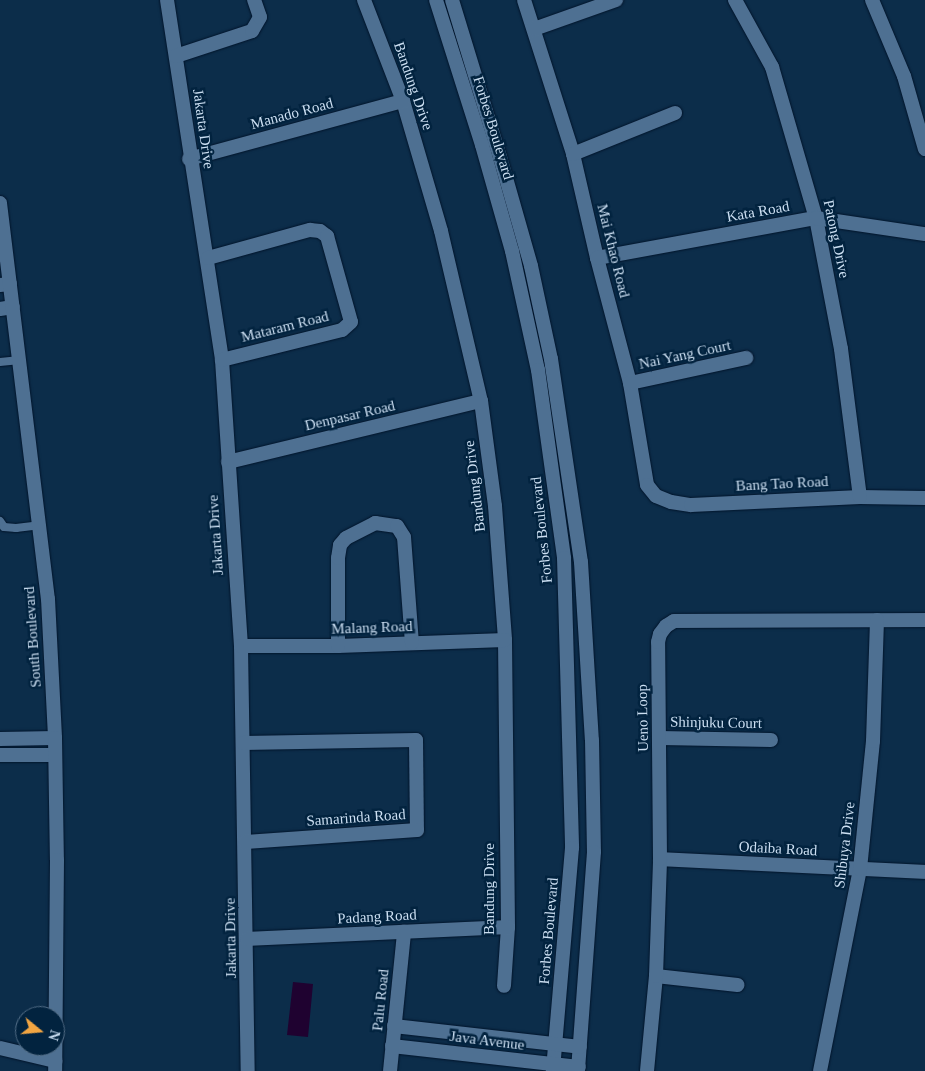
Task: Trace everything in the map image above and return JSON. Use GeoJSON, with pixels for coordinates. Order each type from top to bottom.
{"type":"FeatureCollection","features":[{"type":"Feature","properties":{"kind":"street","name":"Jakarta Drive"},"geometry":{"type":"LineString","coordinates":[[167,0],[190,159],[208,258],[222,360],[241,646],[248,1071]]}},
{"type":"Feature","properties":{"kind":"street"},"geometry":{"type":"LineString","coordinates":[[176,56],[252,31],[260,17],[254,0]]}},
{"type":"Feature","properties":{"kind":"street","name":"Bandung Drive"},"geometry":{"type":"LineString","coordinates":[[364,0],[403,101],[441,231],[480,401],[495,506],[504,640],[508,927],[504,986]]}},
{"type":"Feature","properties":{"kind":"street","name":"Forbes Boulevard"},"geometry":{"type":"LineString","coordinates":[[436,0],[482,145],[512,251],[538,370],[564,558],[572,848],[554,1068]]}},
{"type":"Feature","properties":{"kind":"street","name":"Forbes Boulevard"},"geometry":{"type":"LineString","coordinates":[[452,0],[531,266],[551,359],[581,562],[592,740],[594,852],[578,1069]]}},
{"type":"Feature","properties":{"kind":"street","name":"Mai Khao Road"},"geometry":{"type":"LineString","coordinates":[[524,0],[573,154],[597,258],[630,383],[647,485]]}},
{"type":"Feature","properties":{"kind":"street"},"geometry":{"type":"LineString","coordinates":[[534,29],[616,0]]}},
{"type":"Feature","properties":{"kind":"street","name":"Patong Drive"},"geometry":{"type":"LineString","coordinates":[[735,0],[772,67],[816,218],[841,349],[860,497]]}},
{"type":"Feature","properties":{"kind":"street"},"geometry":{"type":"LineString","coordinates":[[872,0],[904,76],[925,149]]}},
{"type":"Feature","properties":{"kind":"street","name":"Manado Road"},"geometry":{"type":"LineString","coordinates":[[190,159],[403,101]]}},
{"type":"Feature","properties":{"kind":"street"},"geometry":{"type":"LineString","coordinates":[[573,154],[675,113]]}},
{"type":"Feature","properties":{"kind":"street","name":"South Boulevard"},"geometry":{"type":"LineString","coordinates":[[0,203],[7,308],[20,360],[48,599],[55,738],[57,860],[55,1066]]}},
{"type":"Feature","properties":{"kind":"street","name":"Kata Road"},"geometry":{"type":"LineString","coordinates":[[597,258],[816,218],[925,234]]}},
{"type":"Feature","properties":{"kind":"street","name":"Mataram Road"},"geometry":{"type":"LineString","coordinates":[[208,258],[310,230],[320,231],[327,236],[350,322],[342,330],[222,360]]}},
{"type":"Feature","properties":{"kind":"street","name":"Nai Yang Court"},"geometry":{"type":"LineString","coordinates":[[630,383],[746,358]]}},
{"type":"Feature","properties":{"kind":"street","name":"Denpasar Road"},"geometry":{"type":"LineString","coordinates":[[228,462],[480,401]]}},
{"type":"Feature","properties":{"kind":"street","name":"Bang Tao Road"},"geometry":{"type":"LineString","coordinates":[[647,485],[656,496],[671,502],[691,504],[860,497],[925,498]]}},
{"type":"Feature","properties":{"kind":"street"},"geometry":{"type":"LineString","coordinates":[[338,646],[338,558],[340,545],[346,538],[375,524],[397,526],[404,537],[412,643]]}},
{"type":"Feature","properties":{"kind":"street","name":"Shibuya Drive"},"geometry":{"type":"LineString","coordinates":[[820,1071],[860,869],[873,741],[877,620]]}},
{"type":"Feature","properties":{"kind":"street","name":"Ueno Loop"},"geometry":{"type":"LineString","coordinates":[[647,1071],[656,976],[660,859],[658,642],[660,634],[674,622],[925,620]]}},
{"type":"Feature","properties":{"kind":"street","name":"Malang Road"},"geometry":{"type":"LineString","coordinates":[[241,646],[338,646],[504,640]]}},
{"type":"Feature","properties":{"kind":"street"},"geometry":{"type":"LineString","coordinates":[[0,739],[55,738]]}},
{"type":"Feature","properties":{"kind":"street","name":"Shinjuku Court"},"geometry":{"type":"LineString","coordinates":[[660,738],[771,740]]}},
{"type":"Feature","properties":{"kind":"street","name":"Samarinda Road"},"geometry":{"type":"LineString","coordinates":[[243,743],[416,740],[417,830],[245,842]]}},
{"type":"Feature","properties":{"kind":"street"},"geometry":{"type":"LineString","coordinates":[[0,755],[55,755]]}},
{"type":"Feature","properties":{"kind":"street","name":"Odaiba Road"},"geometry":{"type":"LineString","coordinates":[[660,859],[925,872]]}},
{"type":"Feature","properties":{"kind":"street","name":"Padang Road"},"geometry":{"type":"LineString","coordinates":[[247,939],[508,927]]}},
{"type":"Feature","properties":{"kind":"street","name":"Palu Road"},"geometry":{"type":"LineString","coordinates":[[390,1071],[404,932]]}},
{"type":"Feature","properties":{"kind":"street"},"geometry":{"type":"LineString","coordinates":[[656,976],[738,984]]}},
{"type":"Feature","properties":{"kind":"street","name":"Java Avenue"},"geometry":{"type":"LineString","coordinates":[[394,1026],[580,1048]]}},
{"type":"Feature","properties":{"kind":"street","name":"Java Avenue"},"geometry":{"type":"LineString","coordinates":[[392,1046],[554,1068],[578,1069]]}},
{"type":"Feature","properties":{"kind":"street"},"geometry":{"type":"LineString","coordinates":[[0,1048],[55,1066]]}},
{"type":"Feature","properties":{"kind":"lane"},"geometry":{"type":"LineString","coordinates":[[0,362],[20,360]]}},
{"type":"Feature","properties":{"kind":"lane"},"geometry":{"type":"LineString","coordinates":[[0,521],[4,527],[39,526]]}},
{"type":"Feature","properties":{"kind":"shaded area"},"geometry":{"type":"Polygon","coordinates":[[[293,982],[313,984],[308,1037],[287,1035],[293,982]]]}}]}
